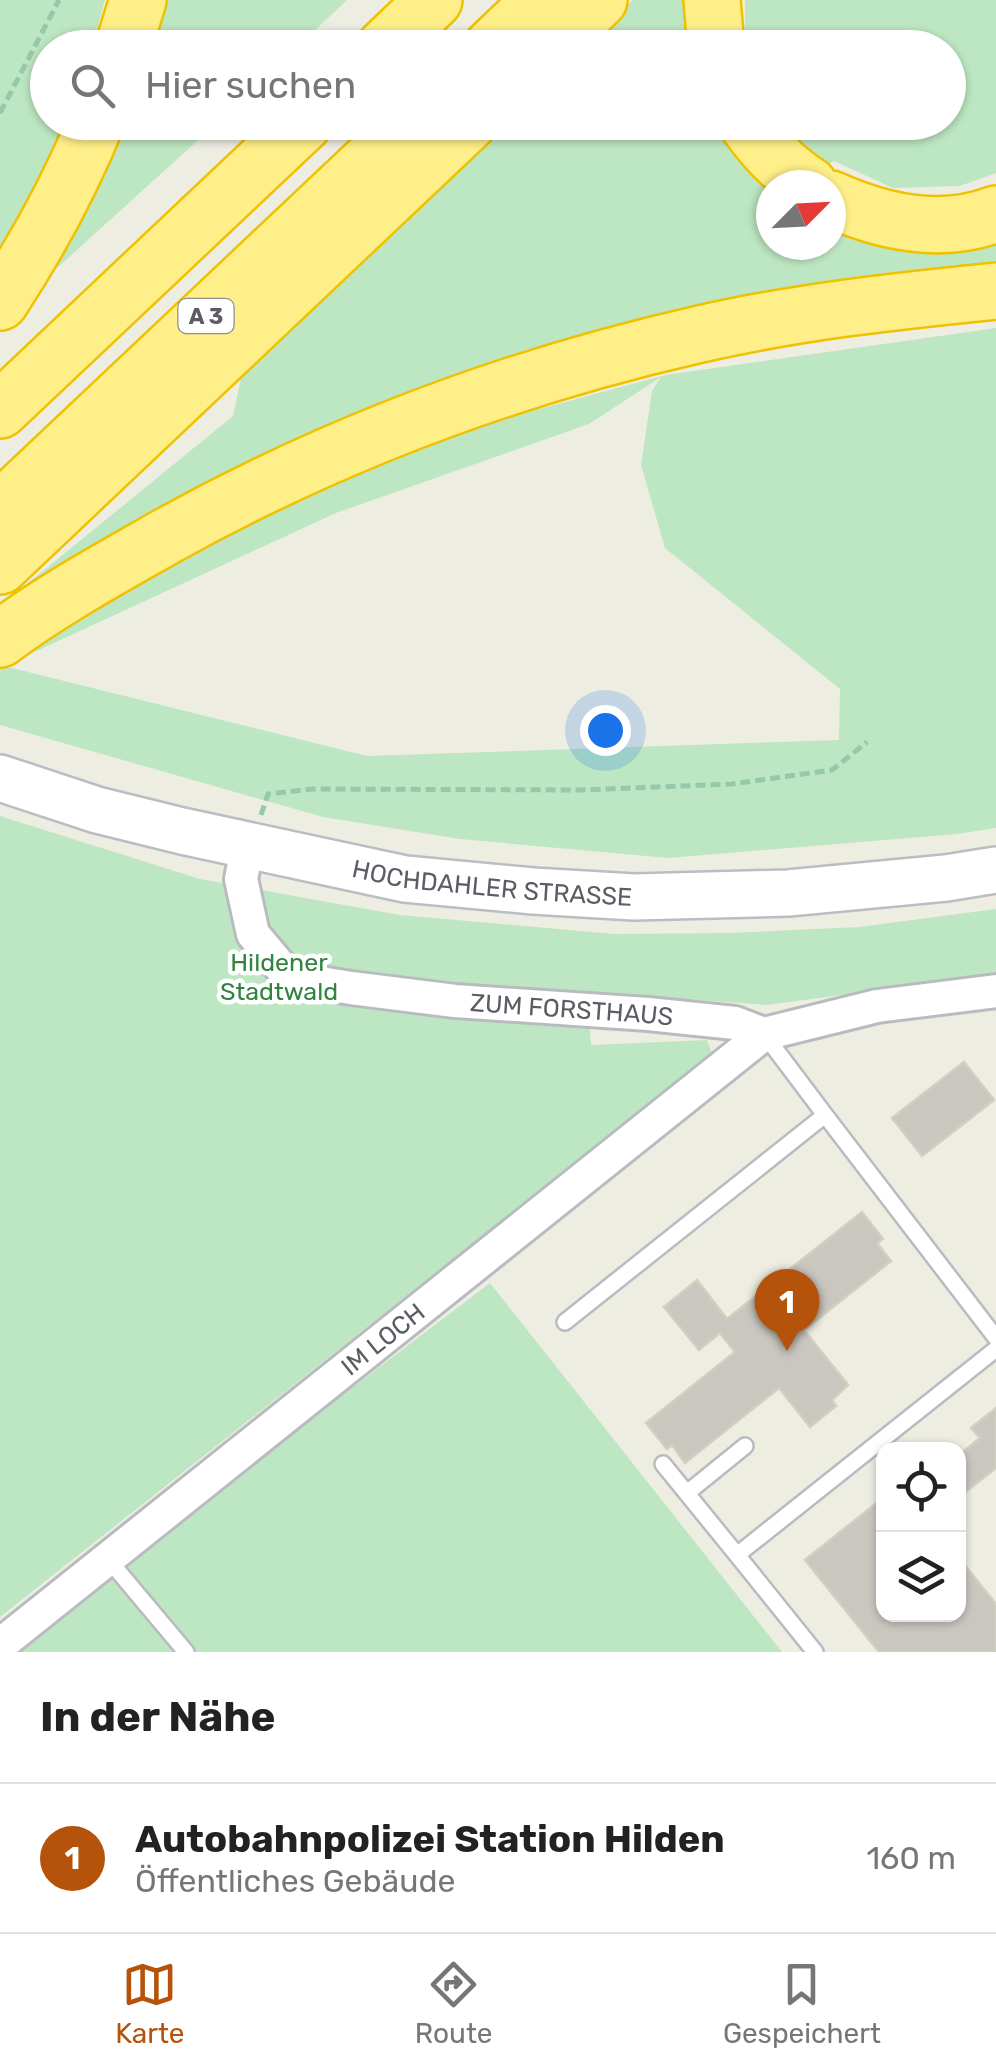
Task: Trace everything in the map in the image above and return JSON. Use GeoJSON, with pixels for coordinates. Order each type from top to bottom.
{"type":"FeatureCollection","features":[{"type":"Feature","properties":{"kind":"highway"},"geometry":{"type":"LineString","coordinates":[[129,30],[138,0]]}},
{"type":"Feature","properties":{"kind":"highway"},"geometry":{"type":"LineString","coordinates":[[403,30],[434,0]]}},
{"type":"Feature","properties":{"kind":"highway"},"geometry":{"type":"LineString","coordinates":[[510,30],[542,0]]}},
{"type":"Feature","properties":{"kind":"highway"},"geometry":{"type":"LineString","coordinates":[[567,30],[599,0]]}},
{"type":"Feature","properties":{"kind":"highway"},"geometry":{"type":"LineString","coordinates":[[712,0],[714,30]]}},
{"type":"Feature","properties":{"kind":"highway"},"geometry":{"type":"LineString","coordinates":[[0,302],[88,140]]}},
{"type":"Feature","properties":{"kind":"highway"},"geometry":{"type":"LineString","coordinates":[[0,410],[286,140]]}},
{"type":"Feature","properties":{"kind":"highway","name":"A 3"},"geometry":{"type":"LineString","coordinates":[[0,510],[392,140]]}},
{"type":"Feature","properties":{"kind":"highway"},"geometry":{"type":"LineString","coordinates":[[0,566],[450,140]]}},
{"type":"Feature","properties":{"kind":"highway"},"geometry":{"type":"LineString","coordinates":[[757,140],[789,170]]}},
{"type":"Feature","properties":{"kind":"highway"},"geometry":{"type":"LineString","coordinates":[[846,205],[882,219],[934,226],[996,214]]}},
{"type":"Feature","properties":{"kind":"highway"},"geometry":{"type":"LineString","coordinates":[[0,640],[112,567],[220,507],[455,405],[556,372],[698,334],[866,304],[996,291]]}},
{"type":"Feature","properties":{"kind":"main road","name":"HOCHDAHLER STRASSE"},"geometry":{"type":"LineString","coordinates":[[0,778],[97,810],[405,879],[533,891],[634,897],[788,893],[996,870]]}},
{"type":"Feature","properties":{"kind":"street","name":"ZUM FORSTHAUS"},"geometry":{"type":"LineString","coordinates":[[248,845],[241,879],[253,934],[290,978],[455,1001],[735,1023],[764,1034],[877,1006],[996,991]]}},
{"type":"Feature","properties":{"kind":"street","name":"IM LOCH"},"geometry":{"type":"LineString","coordinates":[[0,1646],[764,1034]]}},
{"type":"Feature","properties":{"kind":"lane"},"geometry":{"type":"LineString","coordinates":[[764,1034],[996,1338]]}},
{"type":"Feature","properties":{"kind":"lane"},"geometry":{"type":"LineString","coordinates":[[565,1322],[825,1115]]}},
{"type":"Feature","properties":{"kind":"lane"},"geometry":{"type":"LineString","coordinates":[[737,1555],[996,1349]]}},
{"type":"Feature","properties":{"kind":"lane"},"geometry":{"type":"LineString","coordinates":[[687,1493],[745,1446]]}},
{"type":"Feature","properties":{"kind":"lane"},"geometry":{"type":"LineString","coordinates":[[663,1464],[815,1652]]}},
{"type":"Feature","properties":{"kind":"lane"},"geometry":{"type":"LineString","coordinates":[[108,1559],[186,1652]]}},
{"type":"Feature","properties":{"kind":"path"},"geometry":{"type":"LineString","coordinates":[[43,30],[59,0]]}},
{"type":"Feature","properties":{"kind":"path"},"geometry":{"type":"LineString","coordinates":[[0,112],[30,55]]}},
{"type":"Feature","properties":{"kind":"path"},"geometry":{"type":"LineString","coordinates":[[248,845],[268,794],[330,789],[582,790],[732,784],[832,770],[867,742]]}},
{"type":"Feature","properties":{"kind":"green space"},"geometry":{"type":"Polygon","coordinates":[[[0,0],[105,0],[97,30],[30,30],[30,140],[62,140],[0,259],[0,0]]]}},
{"type":"Feature","properties":{"kind":"green space"},"geometry":{"type":"Polygon","coordinates":[[[157,0],[347,0],[315,30],[149,30],[157,0]]]}},
{"type":"Feature","properties":{"kind":"green space"},"geometry":{"type":"Polygon","coordinates":[[[633,0],[695,0],[692,30],[600,30],[633,0]]]}},
{"type":"Feature","properties":{"kind":"green space"},"geometry":{"type":"Polygon","coordinates":[[[745,0],[996,0],[996,173],[960,186],[893,188],[834,161],[821,169],[790,140],[966,140],[966,30],[745,30],[745,0]]]}},
{"type":"Feature","properties":{"kind":"green space"},"geometry":{"type":"Polygon","coordinates":[[[109,140],[198,140],[36,287],[109,140]]]}},
{"type":"Feature","properties":{"kind":"green space"},"geometry":{"type":"Polygon","coordinates":[[[480,140],[735,140],[757,170],[756,260],[846,260],[846,228],[883,247],[956,242],[996,232],[996,263],[882,274],[820,293],[0,606],[233,416],[246,355],[480,140]]]}},
{"type":"Feature","properties":{"kind":"green space"},"geometry":{"type":"Polygon","coordinates":[[[996,328],[996,828],[668,858],[460,839],[323,817],[0,725],[0,668],[63,621],[211,536],[344,477],[502,419],[665,375],[996,328]],[[661,377],[589,424],[336,513],[4,666],[367,756],[839,740],[840,689],[665,548],[641,465],[652,391],[661,377]]]}},
{"type":"Feature","properties":{"kind":"green space","name":"Hildener Stadtwald"},"geometry":{"type":"Polygon","coordinates":[[[0,816],[200,879],[400,915],[614,934],[729,933],[859,927],[996,909],[996,974],[767,1005],[587,992],[591,1045],[707,1040],[712,1054],[0,1617],[0,816]]]}},
{"type":"Feature","properties":{"kind":"green space"},"geometry":{"type":"Polygon","coordinates":[[[490,1283],[782,1652],[8,1652],[137,1551],[490,1283]]]}},
{"type":"Feature","properties":{"kind":"building"},"geometry":{"type":"Polygon","coordinates":[[[964,1062],[994,1100],[922,1156],[892,1118],[964,1062]]]}},
{"type":"Feature","properties":{"kind":"building"},"geometry":{"type":"Polygon","coordinates":[[[862,1212],[883,1239],[877,1243],[891,1261],[804,1330],[848,1385],[832,1400],[836,1406],[810,1427],[779,1388],[685,1463],[672,1445],[667,1449],[646,1423],[735,1352],[720,1333],[699,1350],[664,1307],[697,1280],[727,1319],[862,1212]]]}},
{"type":"Feature","properties":{"kind":"building"},"geometry":{"type":"Polygon","coordinates":[[[996,1408],[996,1468],[966,1492],[966,1449],[980,1438],[971,1428],[996,1408]]]}},
{"type":"Feature","properties":{"kind":"building"},"geometry":{"type":"Polygon","coordinates":[[[876,1503],[876,1622],[966,1622],[966,1567],[996,1604],[996,1652],[879,1652],[805,1560],[876,1503]]]}},
{"type":"Feature","properties":{"kind":"place","name":"Autobahnpolizei Station Hilden"},"geometry":{"type":"Point","coordinates":[787,1351]}}]}
